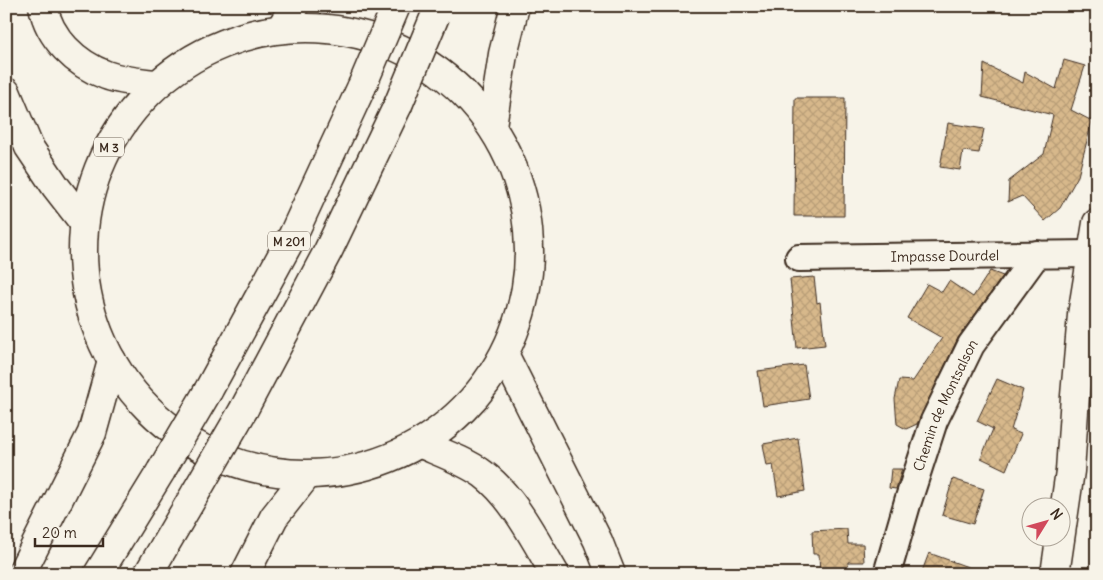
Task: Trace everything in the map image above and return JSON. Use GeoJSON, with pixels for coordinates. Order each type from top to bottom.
{"type":"FeatureCollection","features":[{"type":"Feature","properties":{"kind":"main road"},"geometry":{"type":"LineString","coordinates":[[43,6],[51,28],[61,44],[86,66],[107,76],[156,84]]}},
{"type":"Feature","properties":{"kind":"main road","name":"M 201"},"geometry":{"type":"LineString","coordinates":[[98,574],[208,391],[292,235],[362,86],[396,6]]}},
{"type":"Feature","properties":{"kind":"main road"},"geometry":{"type":"LineString","coordinates":[[492,126],[503,54],[515,6]]}},
{"type":"Feature","properties":{"kind":"main road","name":"M 201"},"geometry":{"type":"LineString","coordinates":[[148,574],[244,410],[328,251],[398,105],[437,11]]}},
{"type":"Feature","properties":{"kind":"main road","name":"M 3"},"geometry":{"type":"LineString","coordinates":[[288,17],[342,29],[400,47],[451,80],[492,126],[515,168],[528,215],[530,263],[522,311],[505,356],[483,390],[454,420],[421,444],[366,467],[307,475],[248,467],[194,444],[147,408],[112,361],[92,318],[83,271],[84,223],[96,171],[121,124],[156,84],[194,57],[218,45],[288,17]]}},
{"type":"Feature","properties":{"kind":"main road"},"geometry":{"type":"LineString","coordinates":[[6,92],[29,147],[56,187],[84,223]]}},
{"type":"Feature","properties":{"kind":"main road"},"geometry":{"type":"LineString","coordinates":[[1055,574],[1070,471],[1082,315],[1097,224]]}},
{"type":"Feature","properties":{"kind":"main road"},"geometry":{"type":"LineString","coordinates":[[505,356],[598,541],[611,574]]}},
{"type":"Feature","properties":{"kind":"main road"},"geometry":{"type":"LineString","coordinates":[[22,574],[92,433],[112,361]]}},
{"type":"Feature","properties":{"kind":"main road"},"geometry":{"type":"LineString","coordinates":[[421,444],[457,459],[484,475],[512,504],[555,574]]}},
{"type":"Feature","properties":{"kind":"main road"},"geometry":{"type":"LineString","coordinates":[[245,574],[274,517],[307,475]]}},
{"type":"Feature","properties":{"kind":"street","name":"Chemin de Montsalson"},"geometry":{"type":"LineString","coordinates":[[888,574],[908,501],[934,421],[971,345],[1037,254]]}},
{"type":"Feature","properties":{"kind":"street","name":"Impasse Dourdel"},"geometry":{"type":"LineString","coordinates":[[799,258],[1092,254]]}},
{"type":"Feature","properties":{"kind":"building"},"geometry":{"type":"Polygon","coordinates":[[[1064,60],[1085,66],[1071,110],[1092,121],[1078,176],[1060,208],[1045,221],[1022,196],[1008,202],[1009,181],[1044,154],[1053,115],[982,97],[984,64],[1023,83],[1025,72],[1056,89],[1064,60]]]}},
{"type":"Feature","properties":{"kind":"building"},"geometry":{"type":"Polygon","coordinates":[[[795,98],[845,98],[844,216],[794,216],[795,98]]]}},
{"type":"Feature","properties":{"kind":"building"},"geometry":{"type":"Polygon","coordinates":[[[948,123],[984,129],[979,153],[963,151],[960,170],[940,167],[948,123]]]}},
{"type":"Feature","properties":{"kind":"building"},"geometry":{"type":"Polygon","coordinates":[[[990,271],[1003,276],[958,338],[917,424],[906,429],[897,424],[895,399],[899,380],[913,381],[942,338],[907,318],[927,284],[942,292],[949,281],[973,297],[990,271]]]}},
{"type":"Feature","properties":{"kind":"building"},"geometry":{"type":"Polygon","coordinates":[[[814,277],[817,303],[820,302],[825,345],[797,348],[790,279],[814,277]]]}},
{"type":"Feature","properties":{"kind":"building"},"geometry":{"type":"Polygon","coordinates":[[[804,365],[809,399],[763,406],[758,371],[804,365]]]}},
{"type":"Feature","properties":{"kind":"building"},"geometry":{"type":"Polygon","coordinates":[[[997,379],[1023,390],[1011,430],[1021,434],[1006,470],[981,458],[993,429],[977,421],[997,379]]]}},
{"type":"Feature","properties":{"kind":"building"},"geometry":{"type":"Polygon","coordinates":[[[798,438],[805,491],[778,496],[773,465],[767,466],[763,444],[798,438]]]}},
{"type":"Feature","properties":{"kind":"building"},"geometry":{"type":"Polygon","coordinates":[[[891,469],[902,469],[896,489],[889,488],[891,469]]]}},
{"type":"Feature","properties":{"kind":"building"},"geometry":{"type":"Polygon","coordinates":[[[953,479],[984,489],[973,524],[942,515],[953,479]]]}},
{"type":"Feature","properties":{"kind":"building"},"geometry":{"type":"Polygon","coordinates":[[[847,529],[848,544],[863,544],[864,562],[848,562],[849,574],[820,574],[819,554],[813,554],[812,531],[847,529]]]}},
{"type":"Feature","properties":{"kind":"building"},"geometry":{"type":"Polygon","coordinates":[[[929,553],[979,571],[979,574],[921,574],[929,553]]]}}]}
